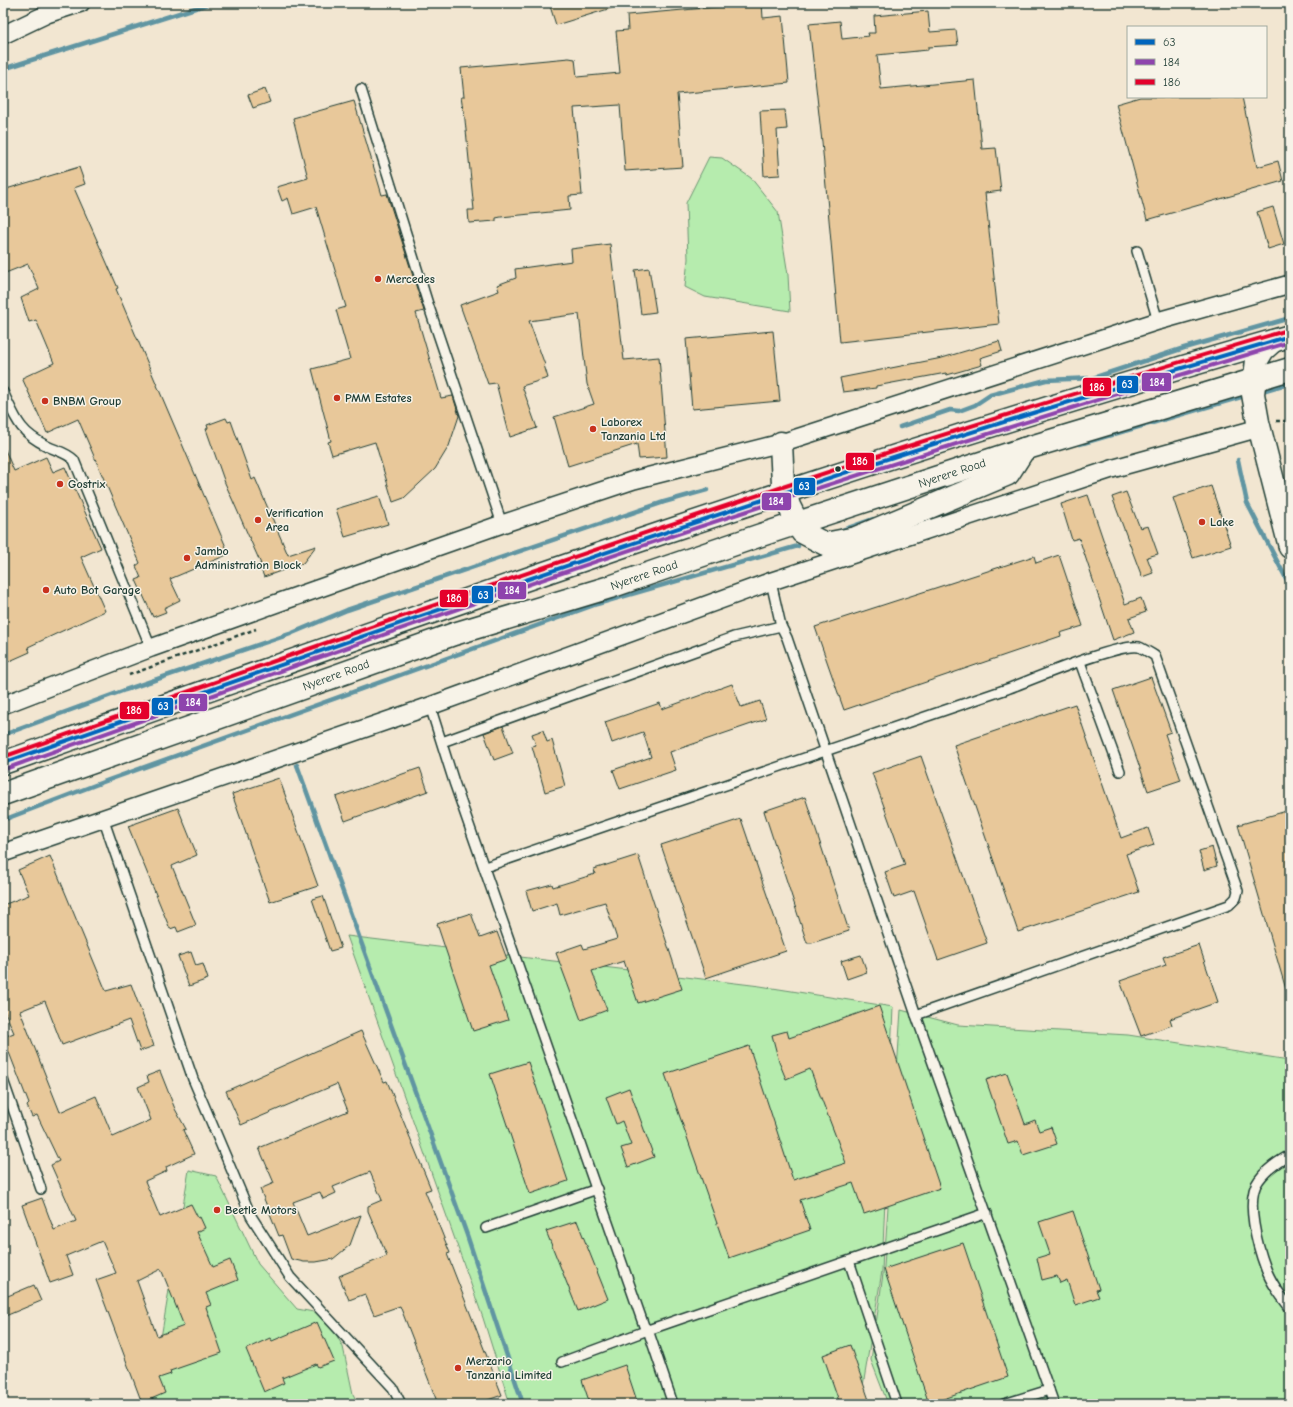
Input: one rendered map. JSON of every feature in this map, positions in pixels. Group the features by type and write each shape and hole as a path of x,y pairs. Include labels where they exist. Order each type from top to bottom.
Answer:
{"main road":[{"path":"1282,339 1263,350 1257,360 1253,380 1253,394 1259,428 1290,547"},
{"path":"3,763 396,624 786,492 1049,407 1282,339"},
{"name":"Nyerere Road","path":"3,794 410,649 610,587 797,523 1024,449 1290,369"},
{"path":"781,443 783,485 789,506 802,532 825,544 856,538 1008,474 1024,449"}],"street":[{"path":"3,35 46,14 81,3"},
{"path":"3,705 151,648 502,524 634,480 781,443 1158,321 1290,284"},
{"path":"3,853 430,706 771,582 1115,468 1259,428"}],"lane":[{"path":"361,89 425,296 502,524"},
{"path":"1137,251 1158,321"},
{"path":"3,392 21,428 33,439 62,451 74,460 151,648"},
{"path":"771,582 781,626 787,638 916,1015 1054,1404"},
{"path":"442,742 734,637 781,626"},
{"path":"485,866 1007,689 1080,662 1126,648 1139,647 1155,656 1238,891 1236,898 1229,905 916,1015"},
{"path":"1080,662 1120,771"},
{"path":"430,706 644,1326 648,1330 673,1404"},
{"path":"102,818 193,1078 251,1216 290,1277 392,1388 400,1404"},
{"path":"3,1080 41,1188"},
{"path":"1290,1155 1275,1165 1258,1180 1252,1210 1266,1270 1279,1295 1290,1308"},
{"path":"486,1228 597,1189"},
{"path":"562,1362 648,1330 849,1262 987,1213"},
{"path":"849,1262 897,1404"},
{"path":"1004,1404 1050,1390"}],"path":[{"path":"122,678 262,627"}],"green space":[{"path":"709,157 722,158 751,178 778,212 788,275 790,311 705,297 685,287 688,259 686,203"},
{"path":"347,936 760,986 893,1007 882,1271 860,1404 510,1404 483,1318"},
{"path":"901,1010 958,1025 1128,1035 1289,1060 1290,1404 888,1404 871,1360 884,1267"},
{"path":"189,1170 216,1176 258,1264 297,1309 325,1314 343,1347 353,1394 358,1404 150,1404"}],"building":[{"path":"549,3 618,3 618,6 556,25"},
{"path":"762,3 763,18 783,16 789,83 677,94 683,167 625,171 620,105 574,108 582,195 569,196 570,210 501,217 496,218 496,221 469,223 468,210 474,210 464,110 461,97 464,97 461,68 569,58 575,59 577,77 620,73 616,31 628,30 627,15"},
{"path":"928,11 930,32 956,30 958,45 928,47 928,50 877,55 881,89 975,80 982,149 996,148 1001,191 985,193 999,324 840,342 822,142 809,24 840,21 842,39 869,36 868,33 875,33 874,16"},
{"path":"265,89 270,102 253,108 248,95"},
{"path":"1137,98 1242,98 1257,167 1278,161 1283,181 1147,220 1116,104"},
{"name":"Mercedes","path":"354,101 382,195 387,194 424,311 416,313 441,398 453,396 459,416 449,446 435,469 404,498 393,502 375,442 332,455 328,442 331,441 312,369 350,359 336,310 346,307 316,207 293,214 288,198 282,201 277,187 308,178 293,118"},
{"path":"785,110 787,129 777,130 780,175 764,176 760,111"},
{"path":"79,167 85,184 74,188 118,288 116,289 229,554 170,579 180,600 164,608 166,612 153,617 136,580 141,578 136,566 140,563 78,419 47,433 22,378 54,363 36,320 29,322 21,298 39,289 28,264 3,274 3,190"},
{"path":"1273,207 1284,244 1268,249 1257,212"},
{"path":"610,244 624,360 659,357 667,457 639,459 637,444 568,466 554,417 594,404 587,384 579,314 529,321 545,365 548,378 522,386 537,428 510,437 496,383 488,384 460,305 499,291 497,285 516,278 515,269 572,261 571,249"},
{"path":"649,268 656,312 641,314 635,270"},
{"path":"773,331 780,401 692,409 686,339"},
{"path":"999,341 1002,351 980,358 982,365 947,375 946,373 876,386 876,388 843,392 840,378 942,358"},
{"path":"226,418 228,422 231,421 252,480 255,478 288,555 316,546 303,563 264,577 259,564 261,564 225,483 206,429 208,428 207,425"},
{"path":"3,445 14,471 46,457 53,472 65,467 101,548 81,557 105,611 28,647 30,652 3,664"},
{"name":"Lake","path":"1211,486 1231,546 1193,558 1173,498"},
{"path":"1126,492 1140,528 1148,526 1158,554 1147,557 1153,573 1142,577 1112,497"},
{"path":"1088,495 1125,604 1141,598 1146,612 1129,618 1134,632 1113,640 1079,538 1072,540 1061,504"},
{"path":"379,496 388,524 345,537 336,509"},
{"path":"1059,555 1083,626 1060,633 1061,636 844,710 815,627 1034,556 1036,563"},
{"path":"1151,677 1171,732 1165,734 1181,780 1148,791 1113,690"},
{"path":"732,684 741,707 760,701 766,719 670,752 676,770 620,789 613,770 651,757 643,732 612,743 605,722 660,703 662,709"},
{"path":"1075,704 1121,838 1148,828 1154,845 1126,854 1139,892 1018,932 954,745"},
{"path":"503,726 513,753 494,760 484,733"},
{"path":"543,730 547,742 552,740 565,786 545,792 532,746 536,745 532,734"},
{"path":"921,756 987,943 938,960 914,891 894,898 885,872 905,865 872,773"},
{"path":"420,768 428,791 345,821 336,797"},
{"path":"279,778 318,886 270,902 232,794"},
{"path":"805,797 849,931 812,943 807,943 764,811"},
{"path":"178,808 197,855 172,866 196,925 178,932 176,927 170,929 128,826"},
{"path":"1290,810 1290,992 1287,993 1238,825"},
{"path":"741,819 786,951 706,978 661,845"},
{"path":"1212,847 1217,866 1204,870 1199,851"},
{"path":"638,855 682,989 638,1003 624,961 592,971 607,1010 581,1020 556,953 582,944 584,949 617,939 605,902 560,915 557,903 532,911 526,891 552,884 553,887 595,874 594,869"},
{"path":"50,856 106,991 131,984 154,1046 140,1051 129,1020 62,1045 45,1001 20,1011 60,1112 96,1096 113,1137 151,1120 138,1087 149,1082 147,1076 160,1071 175,1109 186,1129 183,1130 194,1154 166,1167 167,1171 145,1181 160,1217 191,1204 198,1218 200,1217 205,1228 197,1232 213,1267 230,1260 238,1280 206,1293 211,1305 206,1307 222,1353 170,1371 171,1374 159,1378 165,1393 142,1403 96,1280 116,1273 102,1241 66,1256 73,1275 50,1283 22,1205 42,1198 54,1230 76,1221 51,1165 59,1161 37,1115 32,1117 27,1106 29,1104 3,1037 14,1033 3,1007 3,905 29,895 18,870","holes":["161,1269 184,1326 157,1336 137,1281"]},
{"path":"323,896 341,948 330,951 312,899"},
{"path":"471,913 480,938 497,932 507,959 489,965 508,1020 473,1031 437,924"},
{"path":"1199,945 1218,1002 1170,1019 1172,1025 1141,1036 1120,981 1166,965 1163,957"},
{"path":"191,952 196,966 203,964 208,979 189,986 178,956"},
{"path":"861,955 867,972 847,979 841,961"},
{"path":"879,1006 940,1188 864,1214 853,1183 800,1200 810,1230 729,1258 665,1074 749,1046 793,1180 846,1163 810,1069 786,1079 779,1062 772,1035 787,1031 789,1038"},
{"path":"361,1031 384,1082 387,1081 431,1189 425,1191 450,1253 447,1254 502,1395 485,1401 486,1404 438,1404 400,1306 374,1315 365,1294 349,1300 339,1276 387,1256 368,1211 368,1206 382,1200 370,1172 333,1187 336,1193 323,1199 320,1192 293,1202 307,1236 361,1215 350,1245 333,1259 316,1262 304,1262 291,1259 282,1235 279,1236 260,1189 274,1183 259,1148 348,1111 337,1084 241,1125 226,1091"},
{"path":"528,1062 568,1181 530,1194 490,1074"},
{"path":"1007,1073 1025,1124 1035,1120 1039,1131 1051,1127 1057,1144 1023,1155 1018,1141 1008,1144 986,1080"},
{"path":"629,1088 654,1157 628,1167 621,1148 631,1145 622,1121 616,1124 606,1097"},
{"path":"1073,1211 1099,1289 1096,1290 1099,1297 1075,1305 1067,1280 1060,1283 1057,1276 1042,1280 1037,1258 1050,1254 1039,1222"},
{"path":"577,1221 608,1299 578,1311 546,1231"},
{"path":"963,1243 1008,1377 929,1404 884,1269"},
{"path":"34,1285 41,1301 3,1317 3,1298"},
{"path":"317,1322 334,1361 318,1367 316,1364 282,1378 284,1383 264,1392 246,1349 270,1338 272,1341"},
{"path":"850,1345 869,1400 858,1404 840,1404 823,1355"},
{"path":"625,1365 638,1404 590,1404 582,1380"}],"waterway":[{"path":"3,69 211,3"},
{"path":"900,427 950,410 959,411 975,405 990,395 1046,380 1093,378 1184,348 1290,318"},
{"path":"1259,392 1290,383"},
{"path":"1080,444 1248,395"},
{"path":"1238,460 1247,503 1290,586"},
{"path":"3,735 125,690 290,634 347,610 664,502 707,490"},
{"path":"842,530 873,519"},
{"path":"3,820 103,782 597,604 798,546"},
{"path":"297,765 467,1235 523,1404"}],"transit line":[{"name":"186","path":"3,757 401,617 701,514 983,422 1288,330"},
{"name":"63","path":"3,763 402,623 702,520 984,428 1290,336"},
{"name":"184","path":"5,769 406,627 708,524 989,434 1290,342"}],"place":[{"name":"Mercedes","path":"378,279"},
{"name":"PMM Estates","path":"337,398"},
{"name":"BNBM Group","path":"45,401"},
{"name":"Laborex Tanzania Ltd","path":"593,429"},
{"name":"Gostrix","path":"60,484"},
{"name":"Verification Area","path":"258,520"},
{"name":"Lake","path":"1202,522"},
{"name":"Jambo Administration Block","path":"187,558"},
{"name":"Auto Bot Garage","path":"46,590"},
{"name":"Beetle Motors","path":"217,1210"},
{"name":"Merzario Tanzania Limited","path":"458,1368"}]}
